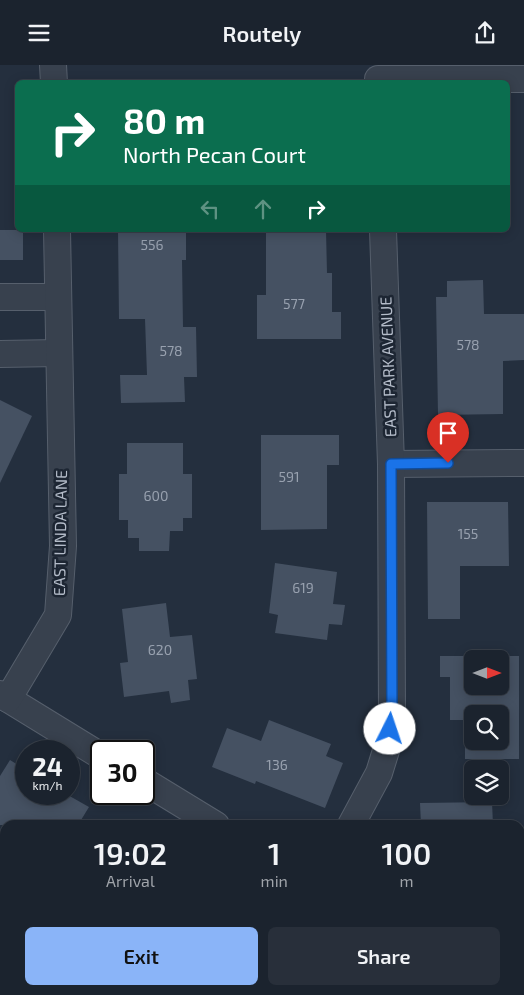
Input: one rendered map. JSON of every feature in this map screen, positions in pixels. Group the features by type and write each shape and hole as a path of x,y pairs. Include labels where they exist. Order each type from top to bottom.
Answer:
{"street":[{"path":"53,65 54,80"},
{"path":"377,76 524,79"},
{"name":"EAST LINDA LANE","path":"4,697 58,615 63,546 56,232"},
{"name":"EAST PARK AVENUE","path":"355,820 380,773 388,744 392,714 391,464 383,232"},
{"path":"0,297 58,297"},
{"path":"0,354 59,353"},
{"path":"391,464 524,463"},
{"path":"4,697 90,749"},
{"path":"155,788 208,820"}],"building":[{"path":"0,230 23,232 23,260 0,260"},
{"path":"118,232 186,232 186,260 182,260 183,327 196,327 197,377 184,377 185,402 121,403 120,375 147,375 145,319 119,319"},
{"path":"266,232 326,232 327,273 332,273 332,312 341,312 341,339 257,339 257,295 266,295"},
{"path":"483,280 484,314 524,314 524,360 503,361 503,414 438,415 436,297 447,297 447,281"},
{"path":"0,400 32,416 0,483"},
{"path":"261,435 339,435 339,465 327,465 327,529 261,530"},
{"path":"127,443 183,443 183,474 192,474 192,518 183,518 183,531 170,531 169,551 139,551 139,538 128,538 128,520 119,520 119,474 127,474"},
{"path":"427,502 508,502 509,566 460,566 460,619 428,619"},
{"path":"275,563 337,572 333,604 345,605 342,625 329,624 327,640 275,633 278,615 269,613"},
{"path":"166,603 170,637 192,635 197,679 188,680 190,700 171,703 169,691 124,697 120,663 128,662 122,609"},
{"path":"440,656 464,656 464,695 509,695 509,656 519,656 519,759 465,759 465,750 509,750 509,705 464,705 464,720 450,720 450,677 440,677"},
{"path":"269,720 331,744 326,756 343,763 325,808 256,781 255,784 212,767 227,728 261,741"},
{"path":"10,760 15,763 15,805 80,805 80,802 89,807 81,820 0,820 0,776"},
{"path":"464,802 464,805 492,805 493,820 421,820 420,803"}],"route":[{"path":"390,729 392,714 391,464 448,463"}]}
